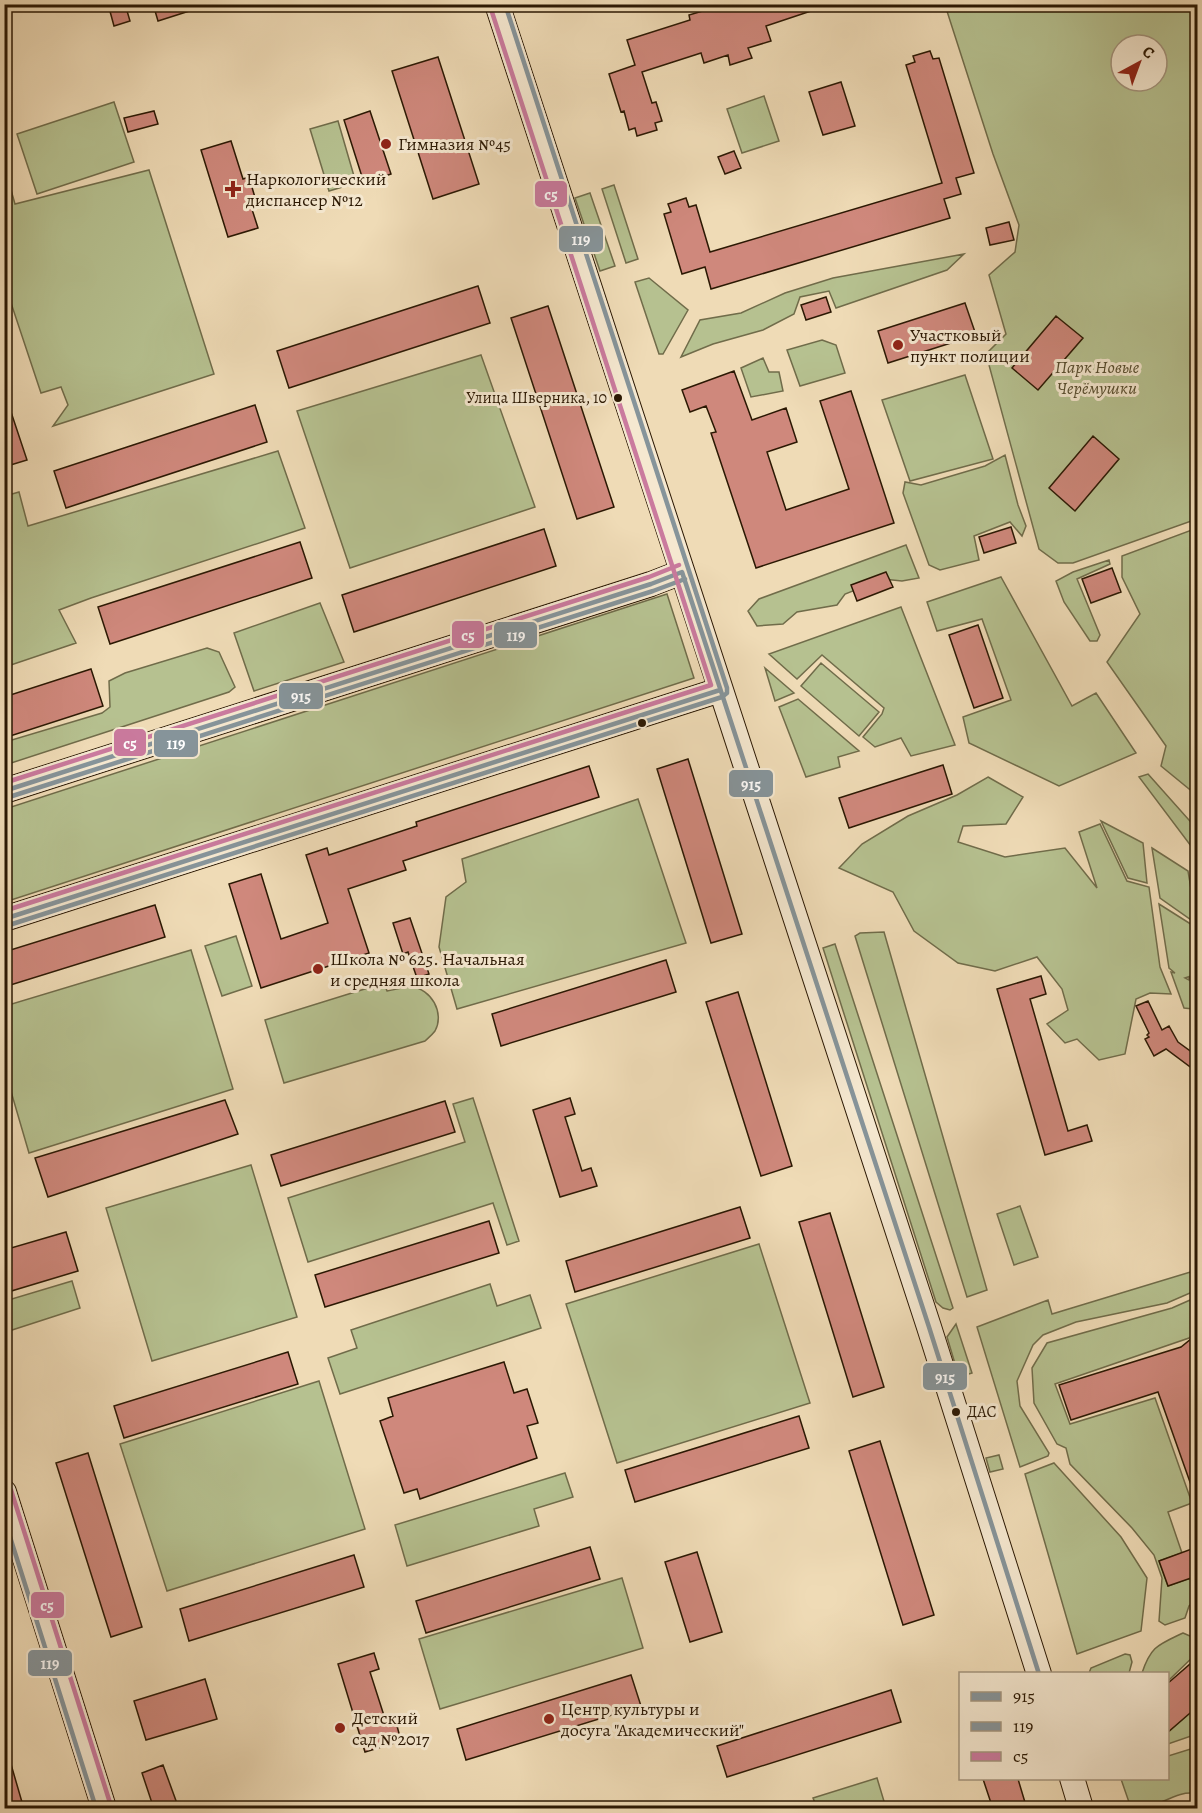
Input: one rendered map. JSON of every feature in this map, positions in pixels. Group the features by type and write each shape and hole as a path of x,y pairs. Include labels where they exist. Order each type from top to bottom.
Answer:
{"street":[{"path":"497,4 929,1327 1038,1672"},
{"path":"4,791 640,588 682,572"},
{"path":"4,919 720,690"},
{"path":"4,1492 104,1809"},
{"path":"1072,1780 1081,1809"}],"green space":[{"name":"Парк Новые Черёмушки","path":"945,5 1197,5 1197,519 1073,563 1058,563 1039,549 986,354 1006,334 989,275 1015,252 1019,225 993,154"},
{"path":"764,96 779,141 742,153 727,109"},
{"path":"114,102 134,162 37,194 17,134"},
{"path":"338,121 356,183 329,191 310,129"},
{"path":"5,169 15,204 149,170 214,374 53,426 68,405 61,387 41,393 5,285"},
{"path":"614,185 638,259 626,263 602,189"},
{"path":"590,193 615,266 600,271 575,198"},
{"path":"964,254 947,270 836,308 829,291 800,297 794,314 763,330 713,344 681,357 700,320 741,313 785,293 833,278"},
{"path":"649,278 688,310 663,354 659,354 635,282"},
{"path":"822,340 836,345 845,373 800,386 787,350"},
{"path":"481,355 535,507 350,568 297,411"},
{"path":"763,358 769,372 779,372 783,391 751,397 741,368"},
{"path":"965,375 993,459 910,481 882,400"},
{"path":"278,451 305,528 59,610 76,643 5,667 5,496 19,492 28,526"},
{"path":"1005,455 1026,526 1022,536 1010,522 974,536 979,560 940,570 929,565 903,493 905,482 921,485 985,466"},
{"path":"1197,528 1198,789 1194,793 1161,766 1166,746 1107,662 1140,614 1122,577 1122,556"},
{"path":"906,545 919,578 902,581 883,579 845,594 837,605 797,612 783,624 757,626 748,611 759,599"},
{"path":"1109,560 1110,564 1077,579 1100,635 1097,641 1090,641 1064,602 1056,581 1073,572"},
{"path":"1001,577 1072,706 1096,693 1136,753 1059,786 969,743 963,717 1011,700 982,619 937,631 927,602"},
{"path":"667,594 694,678 5,902 5,809"},
{"path":"320,603 344,662 254,691 234,633"},
{"path":"901,607 955,745 911,756 901,738 875,747 863,737 882,714 884,708 822,655 797,679 769,654"},
{"path":"207,648 219,652 235,687 229,692 5,765 5,742 102,713 110,707 109,681 125,673"},
{"path":"821,663 879,712 859,736 801,686"},
{"path":"765,668 794,693 775,701"},
{"path":"798,699 859,751 838,757 840,767 806,777 779,707"},
{"path":"1148,774 1197,829 1197,854 1139,777"},
{"path":"988,777 1023,797 1006,824 963,826 958,842 1005,857 1065,848 1097,888 1079,832 1100,824 1127,881 1149,887 1160,967 1171,994 1150,993 1136,999 1125,1054 1099,1060 1077,1039 1065,1043 1047,1024 1068,1010 1062,989 1037,957 995,971 958,963 914,931 893,892 839,868 862,844 908,816 957,795"},
{"path":"638,799 686,943 457,1009 439,947 446,897 466,882 462,859"},
{"path":"1101,821 1143,843 1147,883 1128,878"},
{"path":"1152,848 1188,871 1197,924 1160,898"},
{"path":"1159,904 1197,928 1197,974 1185,978 1189,980 1197,975 1197,998 1193,1009 1184,1008 1171,972 1175,973 1169,968"},
{"path":"884,932 987,1290 967,1297 855,936 860,933"},
{"path":"236,936 252,986 222,996 205,946"},
{"path":"835,944 953,1308 950,1310 936,1302 823,948"},
{"path":"191,950 233,1089 29,1153 5,1071 5,1006"},
{"path":"384,983 387,991 411,987 425,992 437,1009 438,1024 435,1031 425,1041 284,1083 265,1020"},
{"path":"473,1098 519,1241 507,1245 493,1203 308,1262 288,1198 465,1142 453,1104"},
{"path":"251,1165 297,1317 152,1361 106,1208"},
{"path":"1020,1206 1038,1257 1014,1265 997,1214"},
{"path":"759,1244 810,1403 617,1463 566,1304"},
{"path":"1197,1270 1197,1290 1167,1303 1076,1322 1043,1335 1033,1345 1017,1381 1020,1406 1049,1453 1048,1456 1020,1467 977,1327 1048,1300 1052,1314"},
{"path":"72,1281 80,1308 9,1331 5,1317 5,1301"},
{"path":"490,1284 497,1306 530,1295 541,1328 340,1394 328,1358 357,1348 351,1330"},
{"path":"1197,1297 1197,1331 1189,1338 1055,1384 1070,1424 1155,1398 1192,1503 1168,1512 1182,1553 1159,1561 1168,1586 1190,1578 1197,1599 1189,1606 1185,1618 1165,1625 1159,1621 1162,1578 1154,1555 1132,1528 1070,1464 1066,1448 1057,1444 1034,1403 1032,1368 1047,1343 1172,1308"},
{"path":"956,1324 972,1373 959,1377 947,1337"},
{"path":"319,1381 365,1529 167,1591 120,1444"},
{"path":"999,1455 1003,1469 990,1472 986,1458"},
{"path":"1054,1463 1121,1537 1147,1578 1141,1631 1077,1654 1025,1474"},
{"path":"565,1473 573,1497 534,1509 539,1526 407,1566 395,1525"},
{"path":"622,1578 643,1648 440,1709 419,1639"},
{"path":"1183,1633 1197,1639 1197,1653 1169,1680 1169,1672 1142,1672 1152,1652"},
{"path":"1125,1654 1130,1655 1132,1662 1129,1672 1089,1672 1091,1668"},
{"path":"1197,1707 1197,1734 1169,1744 1169,1730"},
{"path":"1197,1747 1197,1794 1178,1795 1146,1808 1131,1808 1121,1780 1169,1780 1169,1756"},
{"path":"877,1778 886,1808 817,1808 813,1798"}],"building":[{"path":"108,4 125,4 130,21 114,26"},
{"path":"153,4 201,4 202,7 158,21"},
{"path":"712,4 822,4 823,7 766,26 771,41 748,48 752,58 730,65 728,55 704,63 701,53 642,72 652,103 656,102 662,121 655,123 657,130 637,136 635,128 629,130 609,74 635,65 627,40 690,20 689,15 713,8"},
{"path":"930,51 933,59 939,58 974,173 956,178 961,194 944,199 950,218 711,289 705,267 682,274 664,214 671,212 668,204 686,198 689,207 696,205 710,252 942,183 906,65 915,62 913,56"},
{"path":"438,57 479,184 433,199 392,71"},
{"path":"841,82 855,126 823,135 809,92"},
{"path":"154,111 158,124 128,132 124,118"},
{"path":"370,111 391,174 364,183 344,120"},
{"name":"Наркологический диспансер №12","path":"231,141 243,179 249,177 256,201 250,203 258,228 228,237 201,150"},
{"path":"734,151 741,168 725,174 718,157"},
{"path":"1009,222 1014,240 990,245 986,228"},
{"path":"478,286 490,323 289,388 277,351"},
{"path":"826,297 831,312 806,320 801,305"},
{"path":"965,303 976,335 888,363 878,331"},
{"path":"548,306 614,507 577,519 511,318"},
{"path":"1056,316 1083,338 1038,390 1012,368"},
{"path":"734,371 752,420 786,408 797,442 767,452 786,510 849,489 820,401 851,391 894,523 756,568 711,433 716,432 706,406 690,412 682,390"},
{"path":"7,400 27,460 4,467 4,401"},
{"path":"255,405 267,442 66,508 54,471"},
{"path":"1093,436 1119,459 1075,511 1049,488"},
{"path":"1011,527 1016,543 984,553 979,537"},
{"path":"544,529 556,566 354,632 342,595"},
{"path":"300,542 312,578 110,644 98,607"},
{"path":"1112,568 1121,592 1091,603 1082,579"},
{"path":"886,572 893,587 857,601 851,585"},
{"path":"978,625 1003,698 974,708 949,635"},
{"path":"91,669 103,706 4,738 4,697"},
{"path":"688,759 742,934 711,943 657,769"},
{"path":"943,765 952,794 849,828 839,798"},
{"path":"589,766 599,797 403,861 406,870 348,889 369,953 261,988 229,884 261,874 281,939 328,923 306,855 327,848 329,855 417,826 416,822"},
{"path":"155,905 165,937 4,987 4,952"},
{"path":"410,918 429,974 417,978 408,952 403,954 393,923"},
{"path":"666,960 676,992 501,1046 492,1014"},
{"path":"1041,976 1046,994 1030,999 1068,1131 1087,1125 1092,1141 1045,1155 997,989"},
{"path":"738,992 792,1166 761,1176 706,1002"},
{"path":"1148,1001 1162,1030 1169,1026 1178,1042 1197,1056 1197,1072 1166,1049 1154,1056 1145,1039 1149,1037 1147,1035 1149,1033 1136,1006"},
{"path":"570,1098 575,1114 565,1117 582,1171 591,1168 597,1186 560,1197 533,1110"},
{"path":"225,1100 238,1134 48,1197 35,1158"},
{"path":"445,1101 455,1132 281,1186 271,1155"},
{"path":"740,1207 750,1238 575,1292 566,1261"},
{"path":"830,1213 884,1387 853,1397 799,1222"},
{"path":"489,1221 499,1253 325,1307 315,1275"},
{"path":"66,1232 78,1271 8,1292 4,1282 4,1250"},
{"path":"1197,1334 1196,1499 1158,1392 1071,1420 1059,1385 1181,1347"},
{"path":"288,1352 298,1384 124,1438 114,1406"},
{"path":"504,1362 514,1393 527,1389 538,1423 527,1426 537,1458 420,1499 417,1489 404,1493 380,1421 393,1416 388,1398"},
{"path":"799,1416 809,1448 635,1502 625,1470"},
{"path":"880,1441 934,1615 903,1625 849,1451"},
{"path":"88,1453 142,1627 111,1637 56,1463"},
{"path":"590,1547 600,1579 426,1633 416,1601"},
{"path":"1197,1547 1197,1576 1168,1586 1159,1561"},
{"path":"697,1552 722,1632 690,1642 665,1562"},
{"path":"354,1555 364,1587 189,1641 180,1609"},
{"path":"374,1653 379,1669 370,1672 387,1725 396,1722 401,1741 365,1752 338,1664"},
{"path":"1197,1658 1197,1707 1169,1731 1169,1682"},
{"path":"631,1675 641,1706 466,1760 457,1729"},
{"path":"205,1679 217,1719 146,1740 134,1701"},
{"path":"891,1690 901,1722 727,1777 717,1746"},
{"path":"8,1754 24,1809 4,1809 4,1755"},
{"path":"163,1765 179,1809 154,1809 142,1773"},
{"path":"983,1780 1018,1780 1027,1809 993,1809"}],"transit line":[{"name":"119","path":"6,926 722,697 727,693 505,4"},
{"name":"с5","path":"4,911 711,685 490,6"},
{"name":"с5","path":"4,783 649,577 679,565"},
{"name":"915","path":"4,791 651,584 682,572 929,1327 1038,1672"},
{"name":"119","path":"6,798 685,579"},
{"name":"915","path":"4,919 720,690"},
{"name":"с5","path":"11,1490 111,1806"},
{"name":"119","path":"4,1518 96,1808"}],"place":[{"name":"Гимназия №45","path":"386,144"},
{"name":"Наркологический диспансер №12","path":"233,189"},
{"name":"Участковый пункт полиции","path":"898,345"},
{"name":"Улица Шверника, 10","path":"618,398"},
{"name":"Школа № 625. Начальная и средняя школа","path":"318,969"},
{"name":"ДАС","path":"956,1412"},
{"name":"Центр культуры и досуга \"Академический\"","path":"549,1719"},
{"name":"Детский сад №2017","path":"340,1728"}]}
